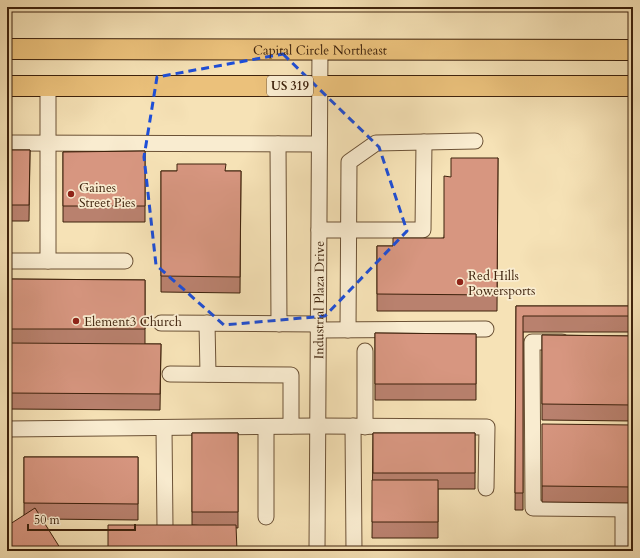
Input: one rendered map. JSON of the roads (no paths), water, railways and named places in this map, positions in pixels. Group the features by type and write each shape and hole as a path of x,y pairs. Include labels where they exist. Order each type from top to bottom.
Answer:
{"main road":[{"name":"Capital Circle Northeast","path":"7,49 320,48 633,50"},
{"name":"US 319","path":"7,86 633,86"}],"street":[{"name":"Industrial Plaza Drive","path":"317,551 320,48"},
{"path":"48,86 48,261"},
{"path":"319,230 423,230 424,142"},
{"path":"348,330 349,162 376,143 475,142"},
{"path":"7,144 319,144"},
{"path":"278,144 279,324"},
{"path":"7,261 126,260"},
{"path":"161,323 279,324 348,330 486,329"},
{"path":"207,323 208,374"},
{"path":"579,342 532,342 533,508 628,508 623,551"},
{"path":"354,551 359,426 365,351"},
{"path":"170,374 291,375 291,426"},
{"path":"7,429 291,426 487,427 486,488"},
{"path":"266,427 266,517"},
{"path":"164,428 165,527"},
{"path":"533,429 548,429"}],"place":[{"name":"Gaines Street Pies","path":"71,194"},
{"name":"Red Hills Powersports","path":"460,282"},
{"name":"Element3 Church","path":"76,321"}]}
